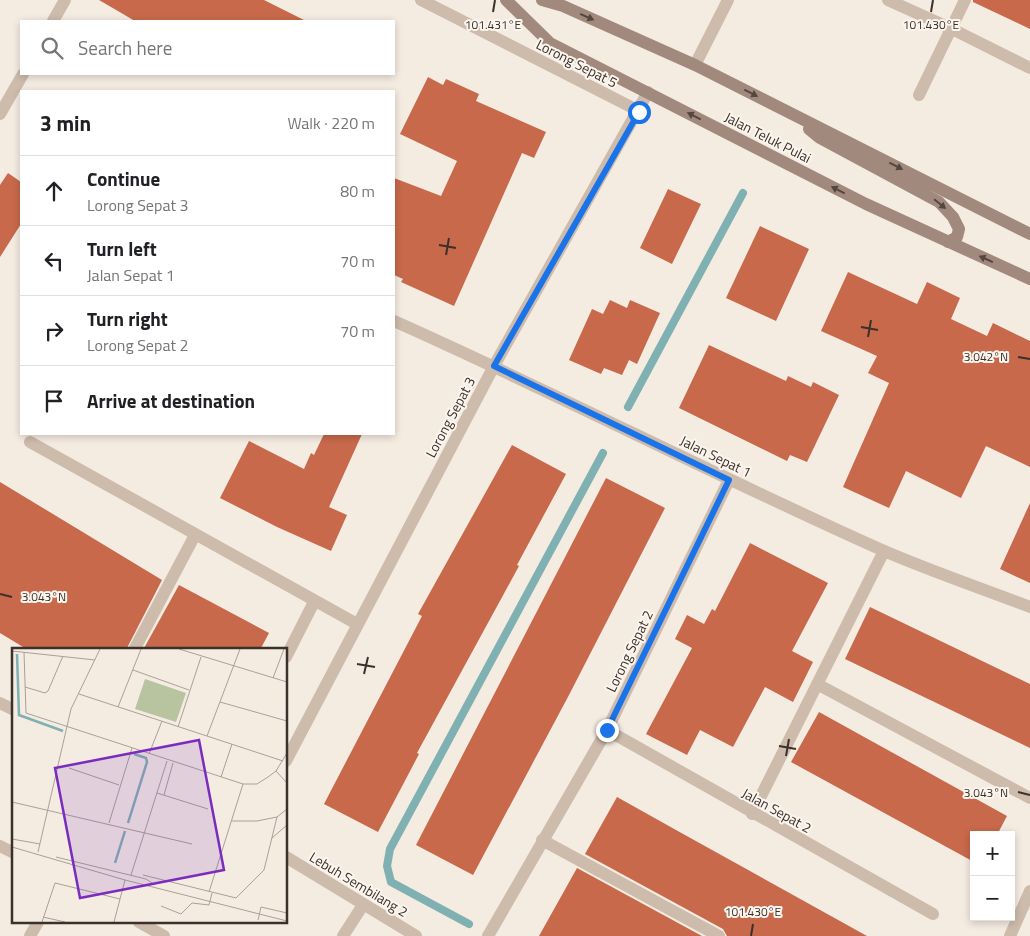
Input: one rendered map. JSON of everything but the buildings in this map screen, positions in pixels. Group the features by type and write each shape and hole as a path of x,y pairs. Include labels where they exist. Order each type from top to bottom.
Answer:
{"main road":[{"name":"Jalan Teluk Pulai","path":"506,0 550,43 866,204 1030,279"},
{"path":"542,0 563,6 695,65 1030,234"},
{"path":"779,107 820,138 939,202 953,216 959,229 957,237 948,242"}],"street":[{"path":"54,20 65,0"},
{"name":"Lorong Sepat 5","path":"422,0 639,112"},
{"path":"695,65 728,0"},
{"path":"888,0 1030,68"},
{"path":"919,95 965,0"},
{"path":"0,114 22,75"},
{"name":"Lorong Sepat 3","path":"288,757 494,366 639,112 648,92"},
{"name":"Jalan Sepat 1","path":"395,321 494,366 729,480 884,551 1030,606"},
{"path":"30,442 314,602 357,624"},
{"name":"Lorong Sepat 2","path":"488,936 607,730 729,480"},
{"path":"135,648 195,535"},
{"path":"752,814 884,551"},
{"path":"288,653 314,602"},
{"path":"818,684 1030,798"},
{"path":"0,703 12,709"},
{"name":"Jalan Sepat 2","path":"607,730 752,814 933,914"},
{"path":"542,840 719,936"},
{"path":"0,846 12,852"},
{"name":"Lebuh Sembilang 2","path":"288,858 416,936"},
{"path":"1010,936 1030,891"},
{"path":"343,936 363,904"},
{"path":"30,936 37,924"},
{"path":"143,924 164,936"}],"waterway":[{"path":"628,407 743,193"},
{"path":"469,924 391,882 387,866 390,849 603,453"}],"route":[{"path":"607,730 729,480 494,366 639,112"}]}
